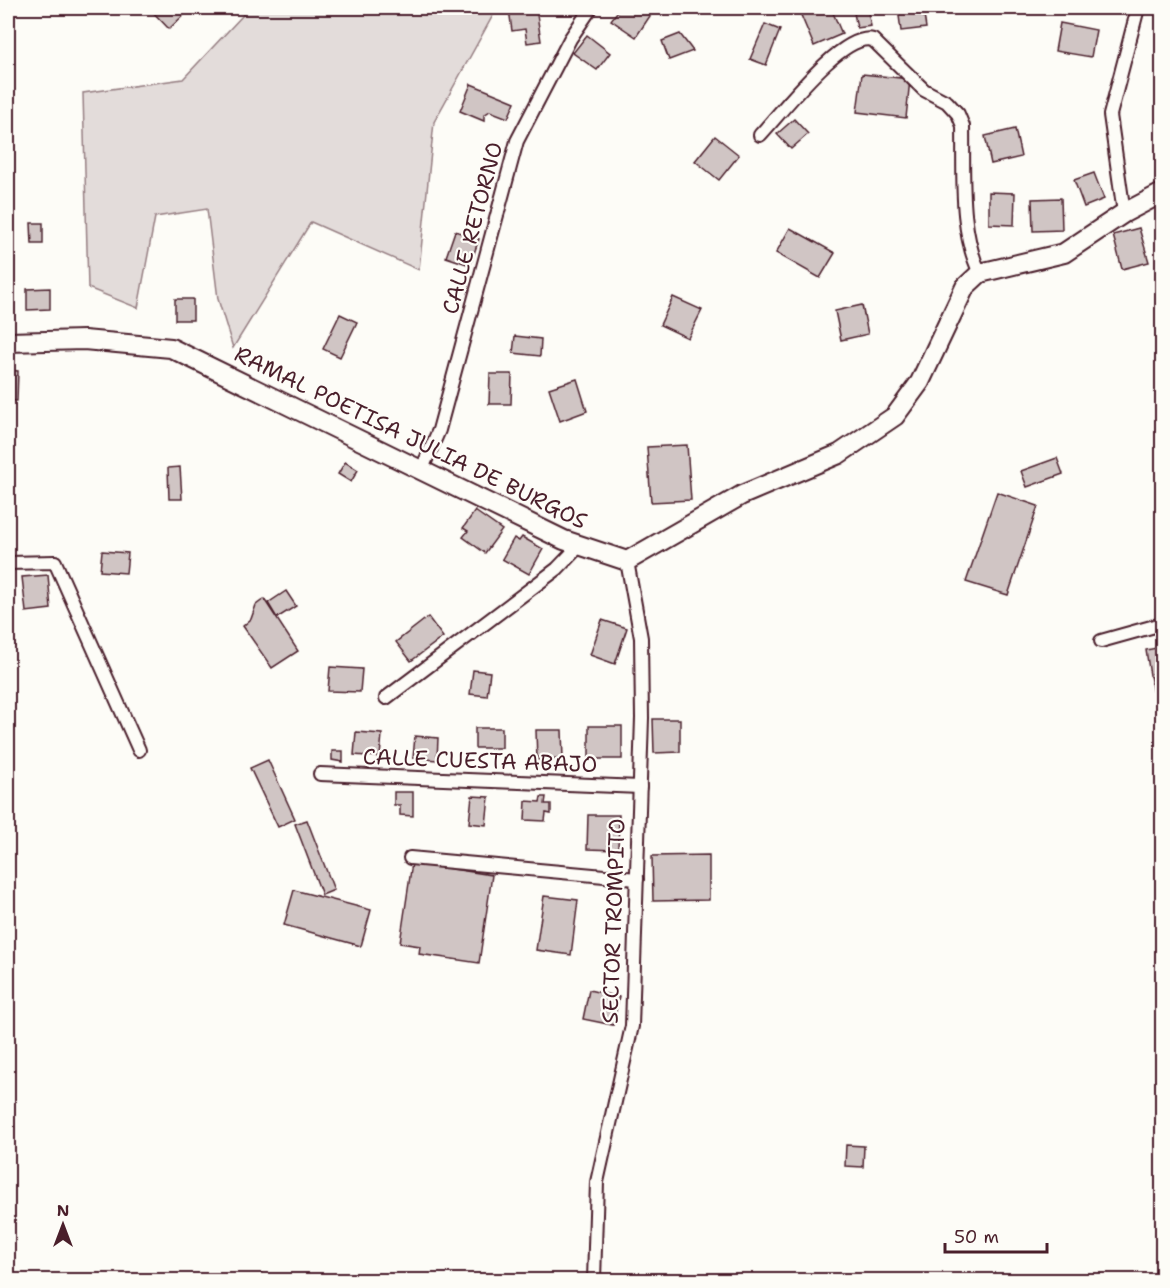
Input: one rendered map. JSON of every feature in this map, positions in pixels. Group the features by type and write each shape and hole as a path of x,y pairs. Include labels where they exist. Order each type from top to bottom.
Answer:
{"street":[{"name":"CALLE RETORNO","path":"421,471 439,430 517,141 570,39 591,8"},
{"path":"1124,213 1110,115 1138,8"},
{"path":"760,135 798,95 817,69 853,42 867,38 879,44 915,83 947,102 958,114 963,126 967,225 973,259 980,273"},
{"path":"627,561 742,495 839,454 895,416 920,382 965,287 980,273 1064,253 1124,213 1162,193"},
{"name":"RAMAL POETISA JULIA DE BURGOS","path":"8,342 84,340 171,348 564,540 627,561"},
{"path":"386,698 557,569 580,545"},
{"name":"SECTOR TROMPITO","path":"594,1281 597,1182 632,1026 640,787 641,638 627,561"},
{"path":"8,563 55,562 139,750"},
{"path":"1101,641 1162,624"},
{"name":"CALLE CUESTA ABAJO","path":"320,774 640,787"},
{"path":"410,858 637,879"}],"shaded area":[{"path":"242,8 497,8 434,122 419,270 311,222 233,348 218,299 207,209 155,217 138,308 88,288 83,93 183,79 243,15"}],"building":[{"path":"156,8 191,8 169,29 152,11"},
{"path":"536,8 541,41 527,43 525,29 512,31 509,9"},
{"path":"620,8 651,8 654,10 636,37 611,20"},
{"path":"798,8 831,8 842,34 814,46"},
{"path":"853,8 867,8 871,26 857,28"},
{"path":"898,8 923,8 926,28 901,31"},
{"path":"1060,23 1096,30 1091,57 1055,51"},
{"path":"765,24 780,30 766,65 750,59"},
{"path":"680,34 693,51 669,60 662,41"},
{"path":"587,35 610,53 597,70 573,53"},
{"path":"862,74 910,79 906,118 857,112"},
{"path":"471,84 515,102 508,118 490,111 484,115 484,121 460,111"},
{"path":"794,119 808,134 791,149 777,134"},
{"path":"1015,129 1021,157 991,164 985,136"},
{"path":"715,136 739,155 719,180 695,161"},
{"path":"1094,173 1104,199 1084,207 1074,180"},
{"path":"989,192 1015,193 1014,225 989,224"},
{"path":"1061,198 1062,230 1033,231 1032,199"},
{"path":"31,223 43,223 43,244 32,244"},
{"path":"790,228 835,253 820,278 776,253"},
{"path":"1139,228 1149,262 1122,269 1113,235"},
{"path":"455,231 479,239 470,265 446,257"},
{"path":"50,288 50,309 27,310 27,289"},
{"path":"673,297 702,310 688,338 660,325"},
{"path":"175,299 193,299 193,320 175,320"},
{"path":"862,305 868,334 841,340 835,311"},
{"path":"340,314 357,322 340,357 323,349"},
{"path":"515,336 541,339 540,356 513,353"},
{"path":"8,370 18,371 17,401 8,400"},
{"path":"490,374 512,374 511,404 489,404"},
{"path":"577,379 587,411 560,421 549,388"},
{"path":"687,445 691,500 651,502 647,447"},
{"path":"1057,458 1063,474 1027,487 1021,471"},
{"path":"345,462 358,470 351,482 338,474"},
{"path":"180,467 182,499 169,499 168,468"},
{"path":"997,492 1038,506 1008,595 966,582"},
{"path":"475,511 502,530 485,553 463,537 468,531 463,528"},
{"path":"522,537 543,549 529,574 502,559 514,538 519,541"},
{"path":"102,551 128,553 126,573 100,571"},
{"path":"48,575 51,609 26,612 22,577"},
{"path":"286,591 296,606 277,618 268,603"},
{"path":"264,599 298,651 272,668 243,626 251,619 256,605"},
{"path":"428,617 443,637 411,661 396,642"},
{"path":"602,620 627,628 615,664 590,655"},
{"path":"1162,647 1162,693 1153,694 1146,650"},
{"path":"330,667 362,669 360,692 328,691"},
{"path":"473,670 490,672 487,696 470,694"},
{"path":"653,719 680,719 680,752 654,753"},
{"path":"589,726 622,726 622,759 589,759"},
{"path":"475,728 502,728 502,748 475,748"},
{"path":"536,730 562,730 563,759 537,760"},
{"path":"356,732 382,734 380,757 354,755"},
{"path":"415,736 438,738 437,760 413,758"},
{"path":"332,751 343,751 343,762 332,760"},
{"path":"268,760 295,819 278,827 250,768"},
{"path":"394,792 413,792 413,816 400,815 400,805 394,805"},
{"path":"472,796 489,797 486,825 469,823"},
{"path":"541,797 546,797 545,804 551,804 551,814 546,813 545,821 525,820 526,801 540,802"},
{"path":"588,815 619,815 618,850 587,849"},
{"path":"307,820 334,890 322,895 295,824"},
{"path":"709,855 709,900 653,901 652,856"},
{"path":"412,863 492,875 479,963 419,954 420,946 400,943"},
{"path":"294,890 371,910 361,946 284,925"},
{"path":"544,896 578,900 571,955 536,950"},
{"path":"589,990 619,997 613,1025 583,1019"},
{"path":"846,1145 864,1146 863,1167 845,1166"}]}
